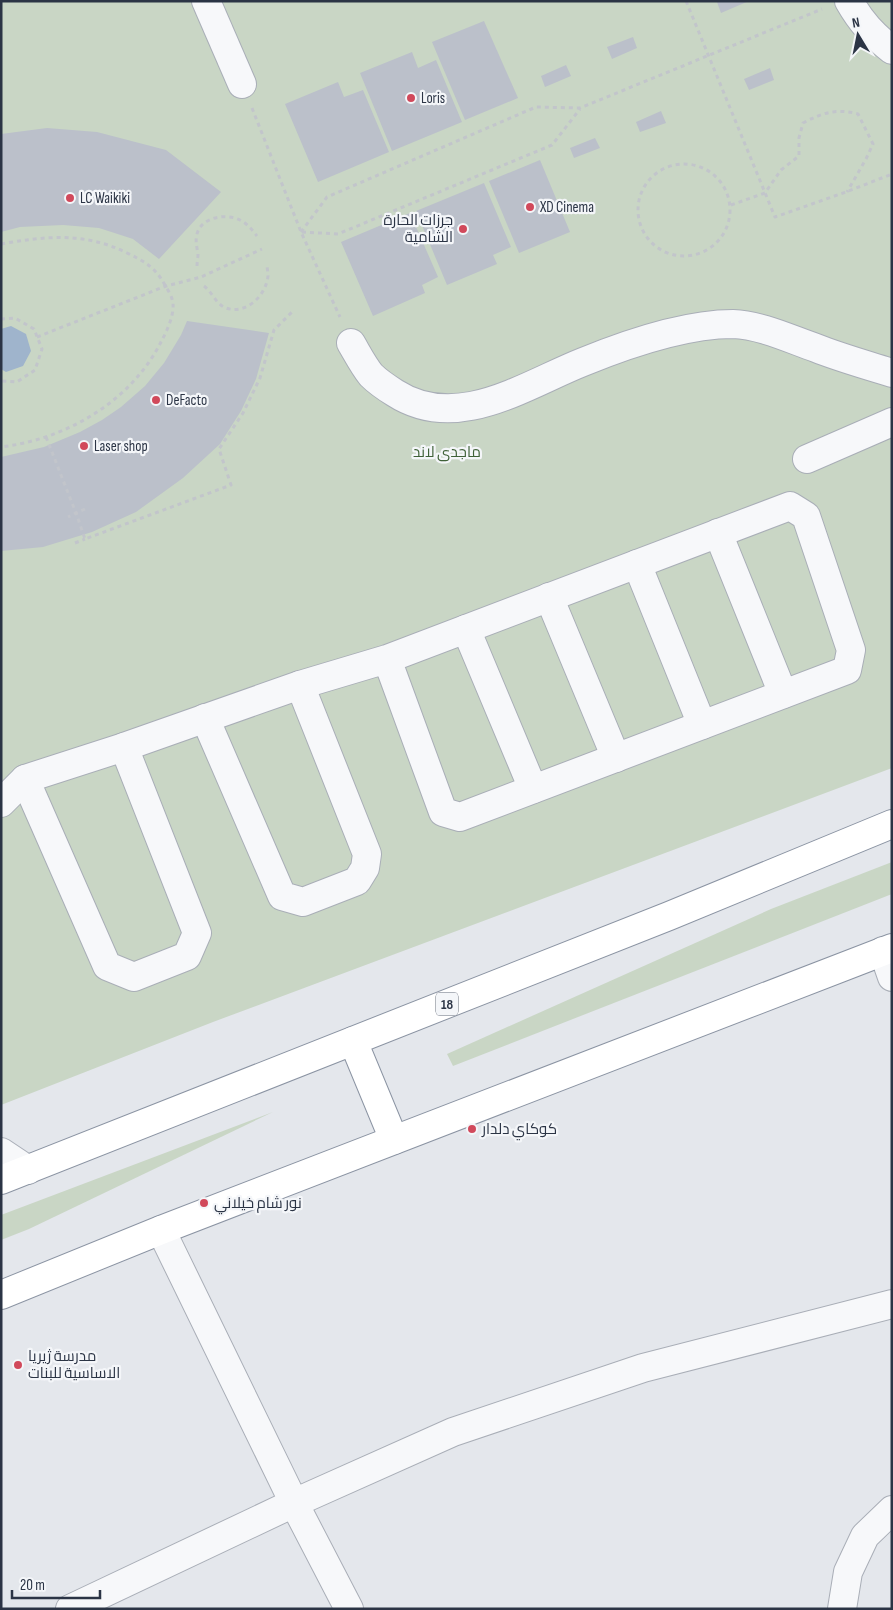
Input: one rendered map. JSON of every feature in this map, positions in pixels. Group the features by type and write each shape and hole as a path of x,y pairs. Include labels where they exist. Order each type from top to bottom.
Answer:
{"highway":[{"name":"18","path":"1,1180 669,916 892,824"},
{"path":"1,1295 161,1230 887,950"},
{"path":"353,1041 394,1140"}],"street":[{"path":"206,1 242,84"},
{"path":"839,3 858,17 873,35 892,50"},
{"path":"351,342 371,374 388,389 414,403 437,409 465,408 492,401 583,362 637,342 694,328 734,324 771,331 892,373"},
{"path":"807,459 892,422"},
{"path":"13,777 124,747 300,685 387,659 790,506 806,516 851,650 847,670 460,817 443,812 387,659"},
{"path":"718,533 783,694"},
{"path":"637,564 702,725"},
{"path":"549,597 616,758"},
{"path":"466,629 533,789"},
{"path":"205,718 282,896 303,902 357,881 365,868 368,854 300,685"},
{"path":"13,777 107,966 134,977 187,956 197,933 124,747"},
{"path":"1,803 13,777"},
{"path":"887,950 892,977"},
{"path":"1,1152 28,1170"},
{"path":"161,1230 294,1504 349,1609"},
{"path":"70,1609 453,1432 643,1368 892,1304"},
{"path":"842,1609 848,1572 866,1536 892,1510"}],"path":[{"path":"686,1 776,218 892,174"},
{"path":"301,232 327,197 536,108 580,108 839,3"},
{"path":"242,84 301,232 351,342"},
{"path":"301,232 338,234 552,145 580,108"},
{"path":"731,205 765,193 781,170 799,156 799,138 803,122 821,113 845,111 858,114 873,144 846,192"},
{"path":"679,163 703,167 722,182 731,205 727,228 712,248 689,256 665,252 646,237 637,215 641,191 656,172 679,163"},
{"path":"197,266 198,254 195,242 197,232 203,224 212,219 231,217 240,220 250,227 257,236"},
{"path":"1,244 58,237 88,239 115,247 146,262 166,286 173,304 168,328 155,354 132,384 105,408 58,433 22,444 1,447"},
{"path":"37,337 166,286 201,277 262,249"},
{"path":"204,286 211,291 218,302 225,308 245,308 254,303 265,288 268,276 267,264"},
{"path":"75,544 231,485 219,449 243,413 260,378 274,330 293,311"},
{"path":"1,319 15,318 34,328 42,349 35,370 17,382 1,381"},
{"path":"46,437 85,539"},
{"path":"68,517 85,509"}],"green space":[{"name":"ماجدی لاند","path":"1,1 892,1 892,768 213,1022 1,1105"},
{"path":"892,862 892,894 453,1066 447,1054 771,909"},
{"path":"273,1112 29,1229 1,1240 1,1215"}],"water":[{"path":"11,326 26,334 31,351 23,366 6,372 1,369 1,329"}],"building":[{"path":"749,1 721,13 717,2"},
{"path":"484,21 518,98 465,120 432,42"},
{"path":"633,37 637,48 612,59 607,47"},
{"name":"Loris","path":"412,52 418,68 436,60 462,122 392,151 360,73"},
{"path":"566,65 571,76 545,87 541,76"},
{"path":"770,68 774,80 749,90 744,79"},
{"path":"338,82 344,97 363,90 389,152 318,182 285,104"},
{"path":"661,111 666,123 640,132 636,122"},
{"path":"47,128 97,132 166,150 221,192 159,259 133,239 99,228 63,225 20,227 1,232 1,134"},
{"path":"595,138 600,148 574,158 570,148"},
{"name":"XD Cinema","path":"540,160 570,232 519,253 489,181"},
{"name":"جرزات الحارة الشامية","path":"484,183 511,247 493,255 497,264 447,285 416,211"},
{"path":"410,213 438,277 422,285 425,293 373,316 341,242"},
{"path":"187,321 269,333 256,379 241,411 220,444 183,478 136,512 92,532 43,547 1,551 1,457 44,447 80,432 121,407 145,386 164,363"}],"place":[{"name":"Loris","path":"411,98"},
{"name":"LC Waikiki","path":"70,198"},
{"name":"XD Cinema","path":"530,207"},
{"name":"جرزات الحارة الشامية","path":"463,229"},
{"name":"DeFacto","path":"156,400"},
{"name":"Laser shop","path":"84,446"},
{"name":"كوكاي دلدار","path":"472,1129"},
{"name":"نور شام خيلاني","path":"204,1203"},
{"name":"مدرسة ژيريا الاساسية للبنات","path":"18,1365"}]}
